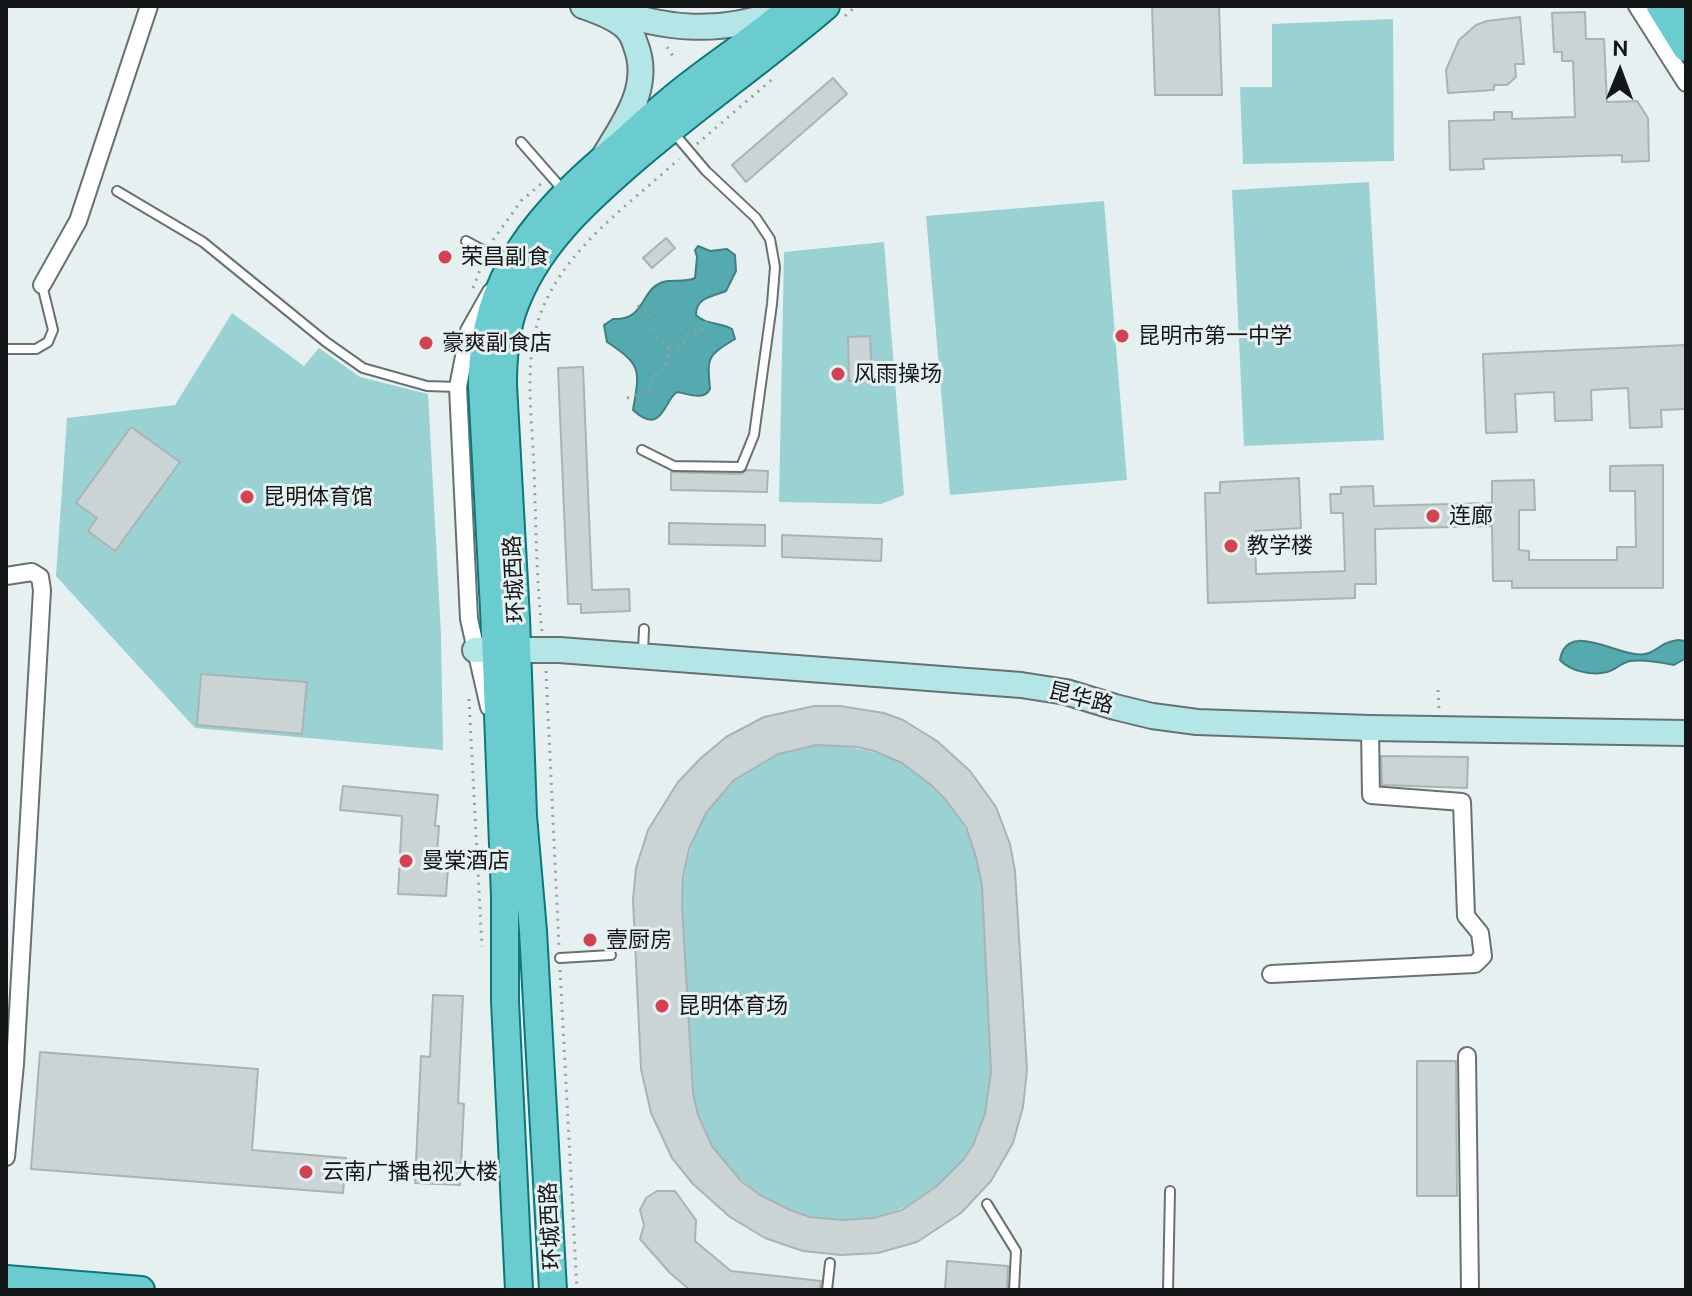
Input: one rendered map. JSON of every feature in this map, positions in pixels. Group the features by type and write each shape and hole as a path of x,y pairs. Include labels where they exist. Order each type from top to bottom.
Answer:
{"main road":[{"path":"1660,6 1686,48"},
{"name":"环城西路","path":"519,1290 505,1001 505,897 496,650 482,373 488,321 509,269 539,222 565,192 694,81 792,7"},
{"name":"环城西路","path":"553,1290 533,931 523,816 496,650 506,339 513,312 534,269 565,223 587,200 670,129 781,44 835,11"},
{"path":"6,1279 141,1290"}],"street":[{"path":"42,285 78,221 149,6"},
{"path":"583,6 626,27 634,39 640,62 641,79 635,102 603,158"},
{"path":"602,6 645,22 671,27 754,21 792,7"},
{"path":"728,25 751,6"},
{"path":"1637,6 1686,83"},
{"path":"496,650 468,610 458,387 469,331 476,314 509,269"},
{"path":"6,576 32,572 40,577 42,590 15,1064 6,1157"},
{"name":"昆华路","path":"496,650 544,650 1021,685 1066,692 1115,707 1197,722 1686,733"},
{"path":"1271,974 1475,964 1483,956 1480,933 1466,916 1462,802 1371,795 1370,728"},
{"path":"1467,1056 1470,1290"}],"lane":[{"path":"642,450 674,466 741,467 754,435 775,267 770,239 756,218 706,171 670,129"},
{"path":"521,142 565,192"},
{"path":"117,191 203,242 326,342 363,368 427,386 458,387"},
{"path":"466,241 509,269"},
{"path":"6,349 36,349 48,342 53,330 42,285"},
{"path":"642,657 644,629"},
{"path":"560,958 611,955"},
{"path":"1168,1290 1170,1191"},
{"path":"987,1204 1016,1251 1014,1290"},
{"path":"827,1290 830,1263"}],"path":[{"path":"835,11 856,6"},
{"path":"667,47 670,38"},
{"path":"659,49 667,47"},
{"path":"667,47 675,59"},
{"path":"577,1290 544,650 538,590 531,384 535,329 544,304 577,253 689,150 786,67"},
{"path":"633,303 649,312 647,322 669,349"},
{"path":"669,349 683,345 687,336 706,327 708,316"},
{"path":"627,398 650,390 654,376 665,368 669,349"},
{"path":"469,697 483,960"}],"shaded area":[{"path":"1393,19 1394,161 1243,164 1240,87 1272,87 1272,24"},
{"path":"1369,182 1384,440 1244,446 1232,190"},
{"path":"1104,201 1127,480 950,495 926,216"},
{"name":"风雨操场","path":"884,242 904,495 881,504 779,502 784,252"},
{"path":"698,246 710,251 727,249 735,255 736,271 726,291 702,301 696,315 732,329 735,339 711,358 710,389 707,393 696,396 677,392 661,414 650,420 633,410 636,370 627,357 607,342 604,325 613,319 632,315 650,291 663,282 695,278 695,250"},
{"name":"昆明体育馆","path":"232,313 304,366 319,348 360,377 428,394 441,634 443,750 195,728 56,576 67,418 175,405"},
{"path":"1678,640 1686,641 1686,658 1674,665 1630,661 1610,671 1595,673 1575,670 1560,660 1565,647 1573,642 1585,641 1639,654 1649,653"},
{"path":"817,745 849,747 879,754 905,765 929,781 964,826 975,854 982,886 991,1065 989,1097 981,1128 959,1165 928,1193 893,1212 856,1220 819,1218 784,1207 752,1188 725,1162 705,1130 693,1093 682,906 692,846 703,820 718,798 737,779 759,763 786,752"}],"building":[{"path":"1152,6 1219,6 1222,95 1155,95"},
{"path":"1585,12 1586,39 1604,39 1607,102 1637,101 1648,118 1649,161 1622,162 1622,155 1483,159 1484,169 1450,170 1449,121 1494,120 1494,112 1512,112 1512,119 1575,117 1573,61 1562,61 1562,52 1554,52 1552,13"},
{"path":"1520,17 1524,64 1515,64 1516,77 1507,85 1494,85 1494,90 1448,93 1446,70 1459,40 1476,25"},
{"path":"833,78 847,94 746,182 732,165"},
{"path":"666,238 675,248 652,268 643,258"},
{"path":"870,336 872,380 849,381 848,337"},
{"path":"1686,345 1686,409 1661,410 1662,427 1630,428 1628,388 1591,390 1592,420 1555,421 1554,392 1515,394 1517,432 1486,433 1483,354"},
{"path":"583,367 592,590 629,589 630,611 581,613 581,604 568,604 558,368"},
{"path":"131,427 180,462 115,551 88,531 97,518 76,503"},
{"path":"1663,465 1663,588 1512,588 1512,581 1493,581 1492,526 1375,529 1376,584 1355,584 1355,598 1208,603 1205,493 1220,493 1220,482 1299,478 1301,528 1255,531 1256,574 1345,571 1343,513 1331,513 1330,494 1341,494 1341,487 1373,486 1374,506 1492,503 1492,481 1534,480 1535,510 1519,510 1519,550 1529,551 1529,560 1617,560 1617,547 1636,547 1635,491 1610,491 1610,466"},
{"path":"747,470 768,471 767,492 671,490 671,472 741,474"},
{"path":"669,523 765,525 765,546 669,544"},
{"path":"782,535 882,539 881,561 782,557"},
{"path":"201,674 307,682 302,734 197,725"},
{"name":"昆明体育场","path":"814,706 840,706 884,713 903,720 937,741 970,771 996,807 1010,844 1015,871 1027,1070 1023,1107 1013,1143 991,1181 961,1213 917,1242 878,1253 841,1255 803,1251 765,1238 730,1217 693,1184 672,1158 651,1113 641,1069 633,900 636,868 648,830 678,782 701,758 726,737 764,717","holes":["817,745 858,747 902,763 931,785 966,827 982,886 991,1071 985,1114 973,1145 963,1160 937,1186 902,1210 873,1218 842,1220 810,1217 760,1195 741,1181 712,1146 698,1115 693,1093 682,906 683,877 689,849 706,813 734,780 778,754"]},
{"path":"1381,756 1468,757 1467,788 1382,785"},
{"path":"343,786 438,795 436,867 448,868 446,896 398,894 402,816 340,810"},
{"path":"433,995 463,996 458,1103 464,1104 460,1185 415,1183 421,1056 430,1057"},
{"path":"40,1052 258,1069 252,1150 346,1158 343,1193 31,1169"},
{"path":"1417,1061 1456,1061 1457,1196 1417,1196"},
{"path":"657,1191 675,1191 696,1220 695,1241 731,1271 821,1281 820,1290 690,1290 640,1239 644,1225 640,1210 646,1198"},
{"path":"947,1261 1008,1266 1007,1290 945,1290"}],"place":[{"name":"荣昌副食","path":"445,257"},
{"name":"昆明市第一中学","path":"1122,336"},
{"name":"豪爽副食店","path":"426,343"},
{"name":"风雨操场","path":"838,374"},
{"name":"昆明体育馆","path":"247,497"},
{"name":"连廊","path":"1433,516"},
{"name":"教学楼","path":"1231,546"},
{"name":"曼棠酒店","path":"406,861"},
{"name":"壹厨房","path":"590,940"},
{"name":"昆明体育场","path":"662,1006"},
{"name":"云南广播电视大楼","path":"306,1172"}]}
